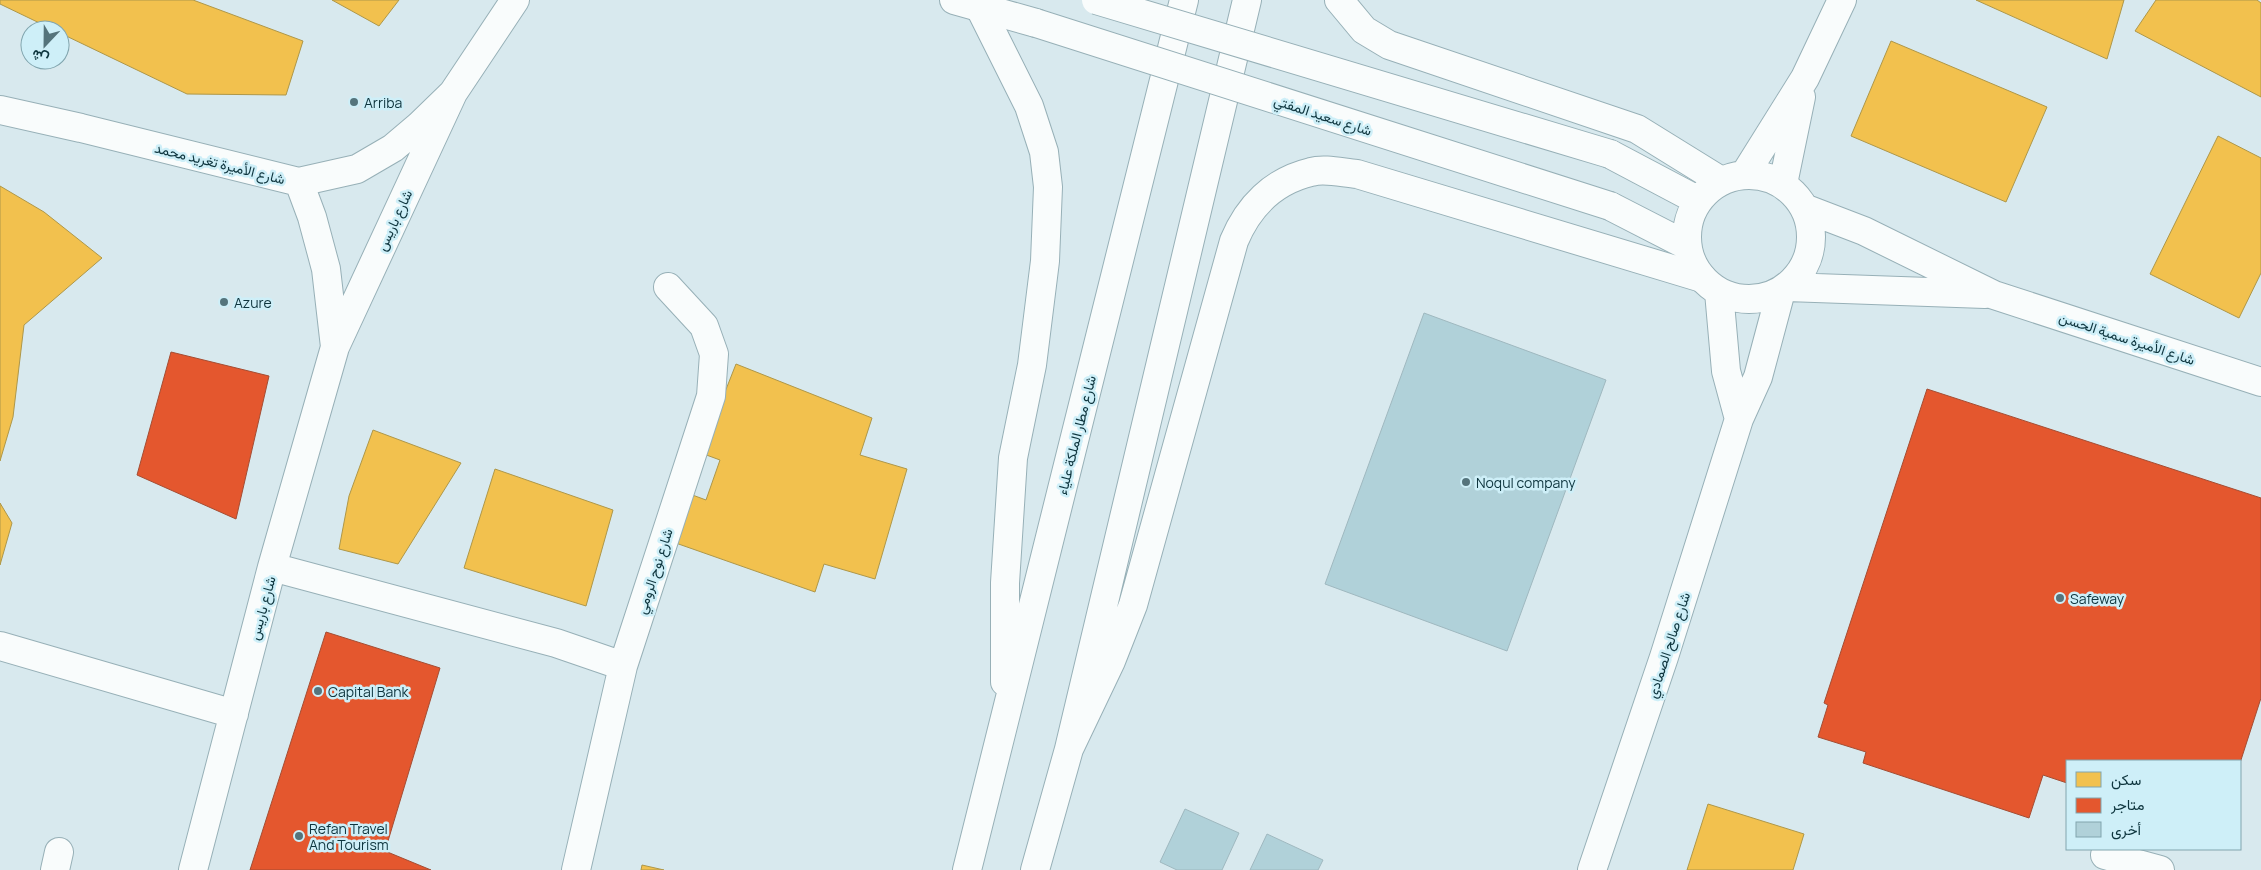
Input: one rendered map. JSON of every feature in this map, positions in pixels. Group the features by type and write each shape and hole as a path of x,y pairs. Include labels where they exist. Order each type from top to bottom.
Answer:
{"main road":[{"name":"شارع الأميرة تغريد محمد","path":"0,110 299,182 357,169 375,160 420,126 453,93 514,0"},
{"name":"شارع سعيد المفتي","path":"954,0 1036,23 1610,206 1686,245"},
{"path":"1096,0 1610,154 1698,200"},
{"name":"شارع مطار الملكة علياء","path":"967,870 1184,0"},
{"path":"1035,870 1069,749 1247,0"},
{"path":"1069,749 1111,661 1133,605 1234,241 1250,209 1266,193 1288,180 1312,172 1357,174 1710,285 1739,299 1760,298 1784,289 1802,271 1810,250 1811,228 1804,208 1783,184 1765,176 1733,178 1637,129 1389,46 1364,30 1339,0"},
{"path":"1739,419 1726,371 1710,285 1686,245 1688,221 1698,200 1733,178 1805,78 1842,0"},
{"path":"980,8 1030,106 1044,152 1048,187 1045,261 1032,365 1013,458 1008,519 1004,626 1006,719"},
{"path":"1783,184 1805,78"},
{"name":"شارع باريس","path":"193,870 272,567 335,347 453,93"},
{"name":"شارع باريس","path":"299,182 312,217 326,269 335,347"},
{"name":"شارع الأميرة سمية الحسن","path":"1804,208 1864,230 1994,295 2261,382"},
{"name":"شارع نوح الرومي","path":"576,870 623,666 711,396 714,354 704,326 668,287"},
{"name":"شارع الأميرة سمية الحسن","path":"1784,289 1994,295"},
{"name":"شارع صالح الصمادي","path":"1592,870 1664,657 1739,419 1758,377 1784,289"},
{"path":"272,567 556,643 623,666"},
{"path":"0,646 234,714"},
{"path":"2105,855 2160,870"}],"building: سكن":[{"path":"0,0 193,0 303,41 286,95 187,94 70,38 70,20 33,20 0,4"},
{"path":"332,0 399,0 379,26"},
{"path":"1976,0 2124,0 2107,59"},
{"path":"2156,0 2257,0 2261,3 2261,97 2135,31"},
{"path":"1891,41 2047,107 2006,202 1851,136"},
{"path":"2218,136 2261,158 2261,273 2239,318 2150,274"},
{"path":"0,186 44,212 102,258 24,325 13,417 0,461"},
{"path":"736,364 872,418 860,455 907,469 875,579 824,564 815,592 670,541 687,493 706,500 720,460 701,453"},
{"path":"373,430 461,463 398,564 339,549 349,496"},
{"path":"495,469 613,510 586,606 464,568"},
{"path":"0,503 12,523 0,565"},
{"path":"1708,804 1804,834 1793,870 1687,870"},
{"path":"642,865 664,870 641,870"}],"building: متاجر":[{"path":"171,352 269,376 236,519 137,475"},
{"name":"Safeway","path":"1927,389 2261,498 2261,698 2241,760 2066,760 2066,783 2043,775 2029,818 1863,763 1866,752 1818,737 1828,705 1824,703"},
{"path":"326,632 440,668 385,851 431,870 250,870"}],"building: أخرى":[{"name":"Noqul company","path":"1424,313 1606,380 1507,651 1325,584"},
{"path":"1185,809 1239,833 1222,870 1177,870 1160,862"},
{"path":"1267,834 1323,860 1318,870 1250,870"}],"place":[{"name":"Arriba","path":"354,102"},
{"name":"Azure","path":"224,302"},
{"name":"Noqul company","path":"1466,482"},
{"name":"Safeway","path":"2060,598"},
{"name":"Capital Bank","path":"318,691"},
{"name":"Refan Travel And Tourism","path":"299,836"}]}
